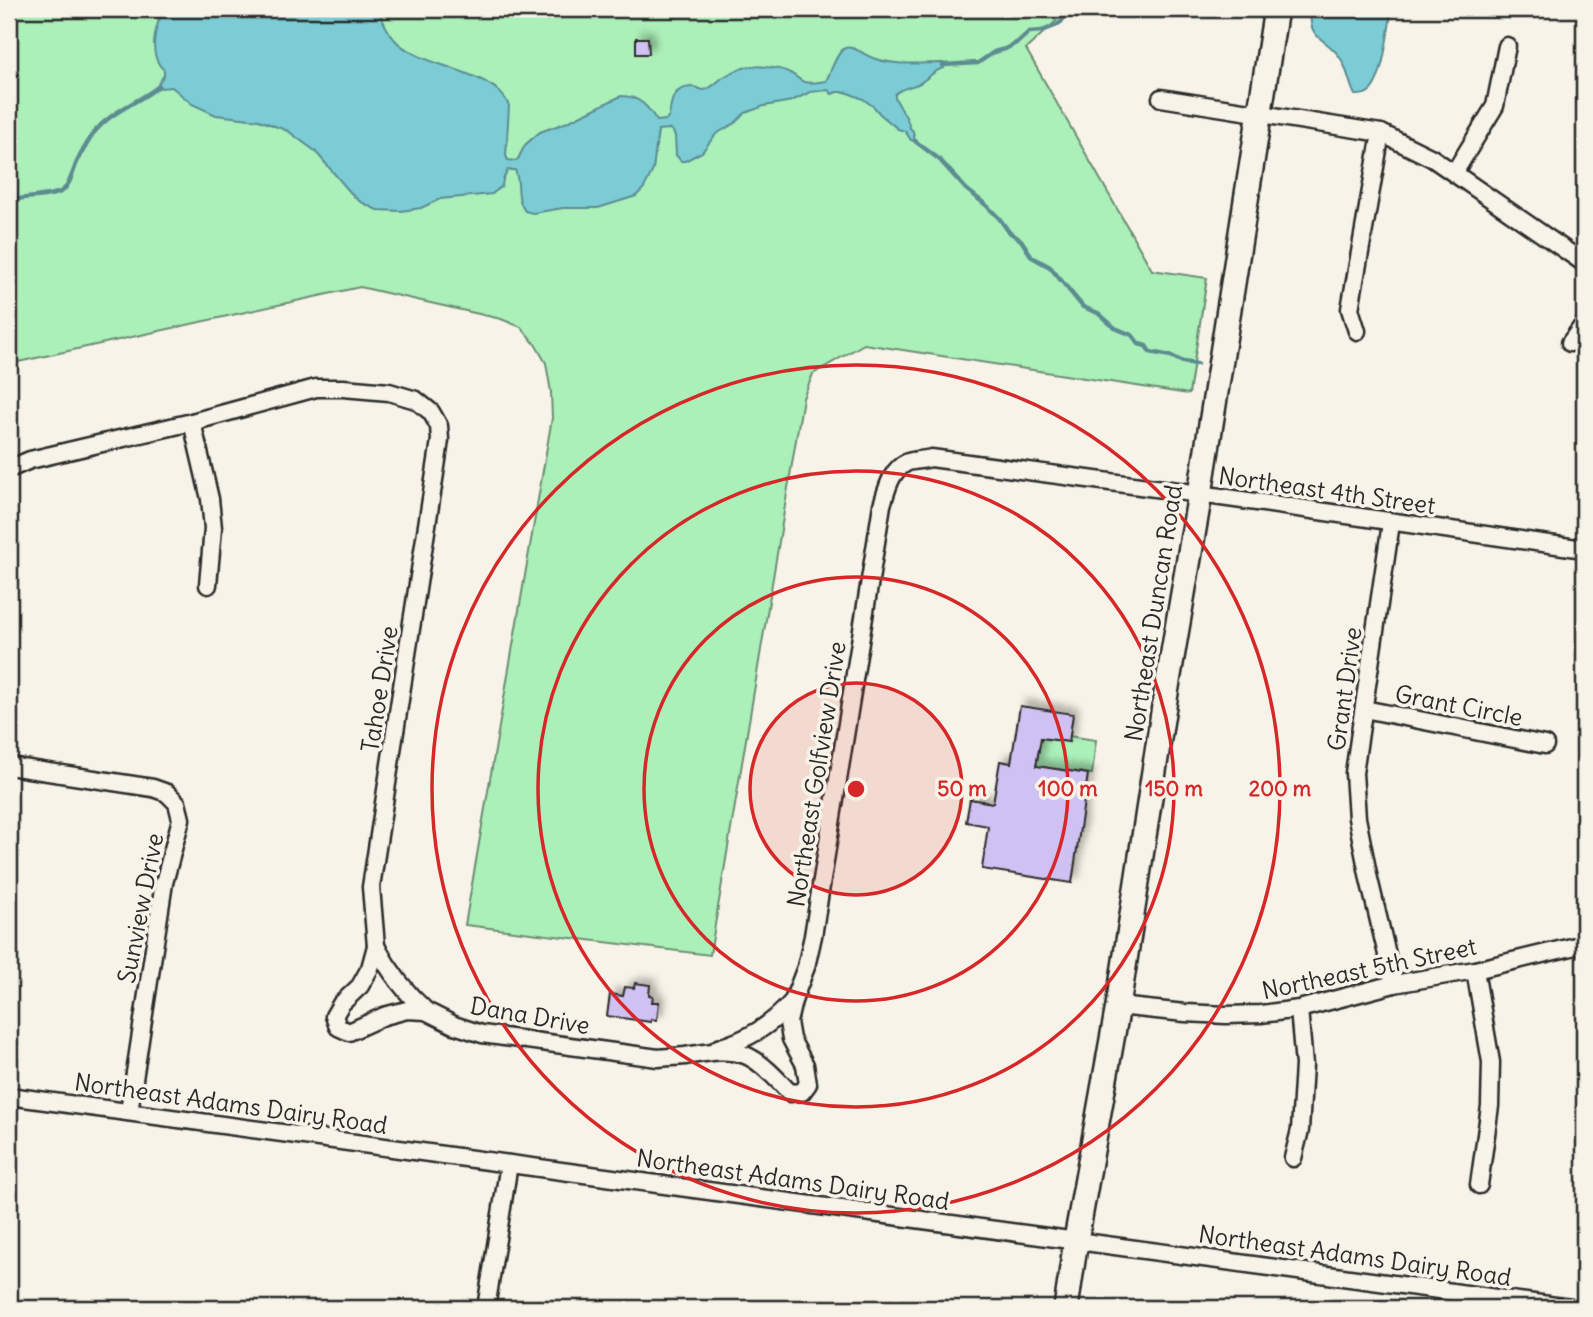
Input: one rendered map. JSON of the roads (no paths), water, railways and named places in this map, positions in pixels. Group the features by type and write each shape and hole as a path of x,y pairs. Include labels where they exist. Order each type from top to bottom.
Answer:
{"street":[{"name":"Northeast Duncan Road","path":"1066,1308 1118,1006 1276,9"},
{"path":"1454,173 1495,106 1507,47"},
{"path":"1161,98 1381,133 1432,158 1584,263"},
{"path":"1357,331 1350,309 1381,133"},
{"path":"1570,344 1584,324"},
{"name":"Tahoe Drive","path":"192,422 316,388 368,389 416,400 431,412 439,426 440,440 371,887 376,946 370,968 360,986 341,1004 334,1016 338,1027 349,1032 384,1016 407,1010 426,1011"},
{"path":"9,469 30,460 192,422 214,528 208,586"},
{"name":"Northeast 4th Street","path":"898,469 909,462 931,458 1584,549"},
{"name":"Northeast Golfview Drive","path":"808,1084 804,1065 791,1039 788,1022 813,936 882,505 890,479 898,469"},
{"name":"Grant Drive","path":"1391,523 1354,773 1357,818 1368,879 1394,984"},
{"name":"Grant Circle","path":"1364,709 1545,745"},
{"name":"Sunview Drive","path":"9,766 153,788 167,793 177,803 181,819 164,883 129,1112"},
{"name":"Northeast 5th Street","path":"1118,1006 1226,1015 1299,1009 1394,984 1475,970 1584,944"},
{"name":"Tahoe Drive","path":"376,946 397,981 426,1011"},
{"path":"1475,970 1490,1062 1490,1106 1479,1185"},
{"name":"Dana Drive","path":"426,1011 454,1025 482,1034 658,1058 705,1052 743,1040 769,1025 793,1001"},
{"path":"1293,1158 1300,1129 1304,1077 1299,1009"},
{"name":"Dana Drive","path":"705,1052 729,1051 747,1055 790,1093 802,1092 808,1084"},
{"name":"Northeast Adams Dairy Road","path":"9,1096 1571,1308"},
{"path":"486,1308 509,1164"}],"water":[{"path":"164,9 378,9 391,35 409,51 475,77 502,94 509,106 506,156 508,160 515,161 525,145 540,132 621,96 628,96 643,103 657,121 666,120 674,96 681,89 693,87 706,90 729,74 748,67 761,66 782,70 806,83 826,81 839,53 849,48 892,63 943,63 944,68 895,94 915,141 863,99 846,92 810,92 792,101 745,113 735,123 716,134 702,152 685,161 681,161 676,155 672,130 658,130 653,170 644,188 636,196 598,208 563,208 533,213 525,211 520,202 515,170 508,170 502,186 492,194 440,199 421,208 401,211 377,210 359,201 315,151 288,131 259,120 216,115 192,104 172,87 161,88 158,84 164,70 156,57 154,40"},
{"path":"1311,9 1392,9 1379,74 1369,92 1355,95 1341,59 1312,28"}],"waterway":[{"path":"943,65 978,63 994,52 1018,42 1029,32 1055,26 1069,9"},
{"path":"9,201 62,191 83,150 100,126 159,86"},
{"path":"915,141 940,160 966,189 986,205 1009,232 1021,240 1032,257 1050,267 1083,307 1098,313 1115,328 1132,335 1150,352 1197,364"}]}
